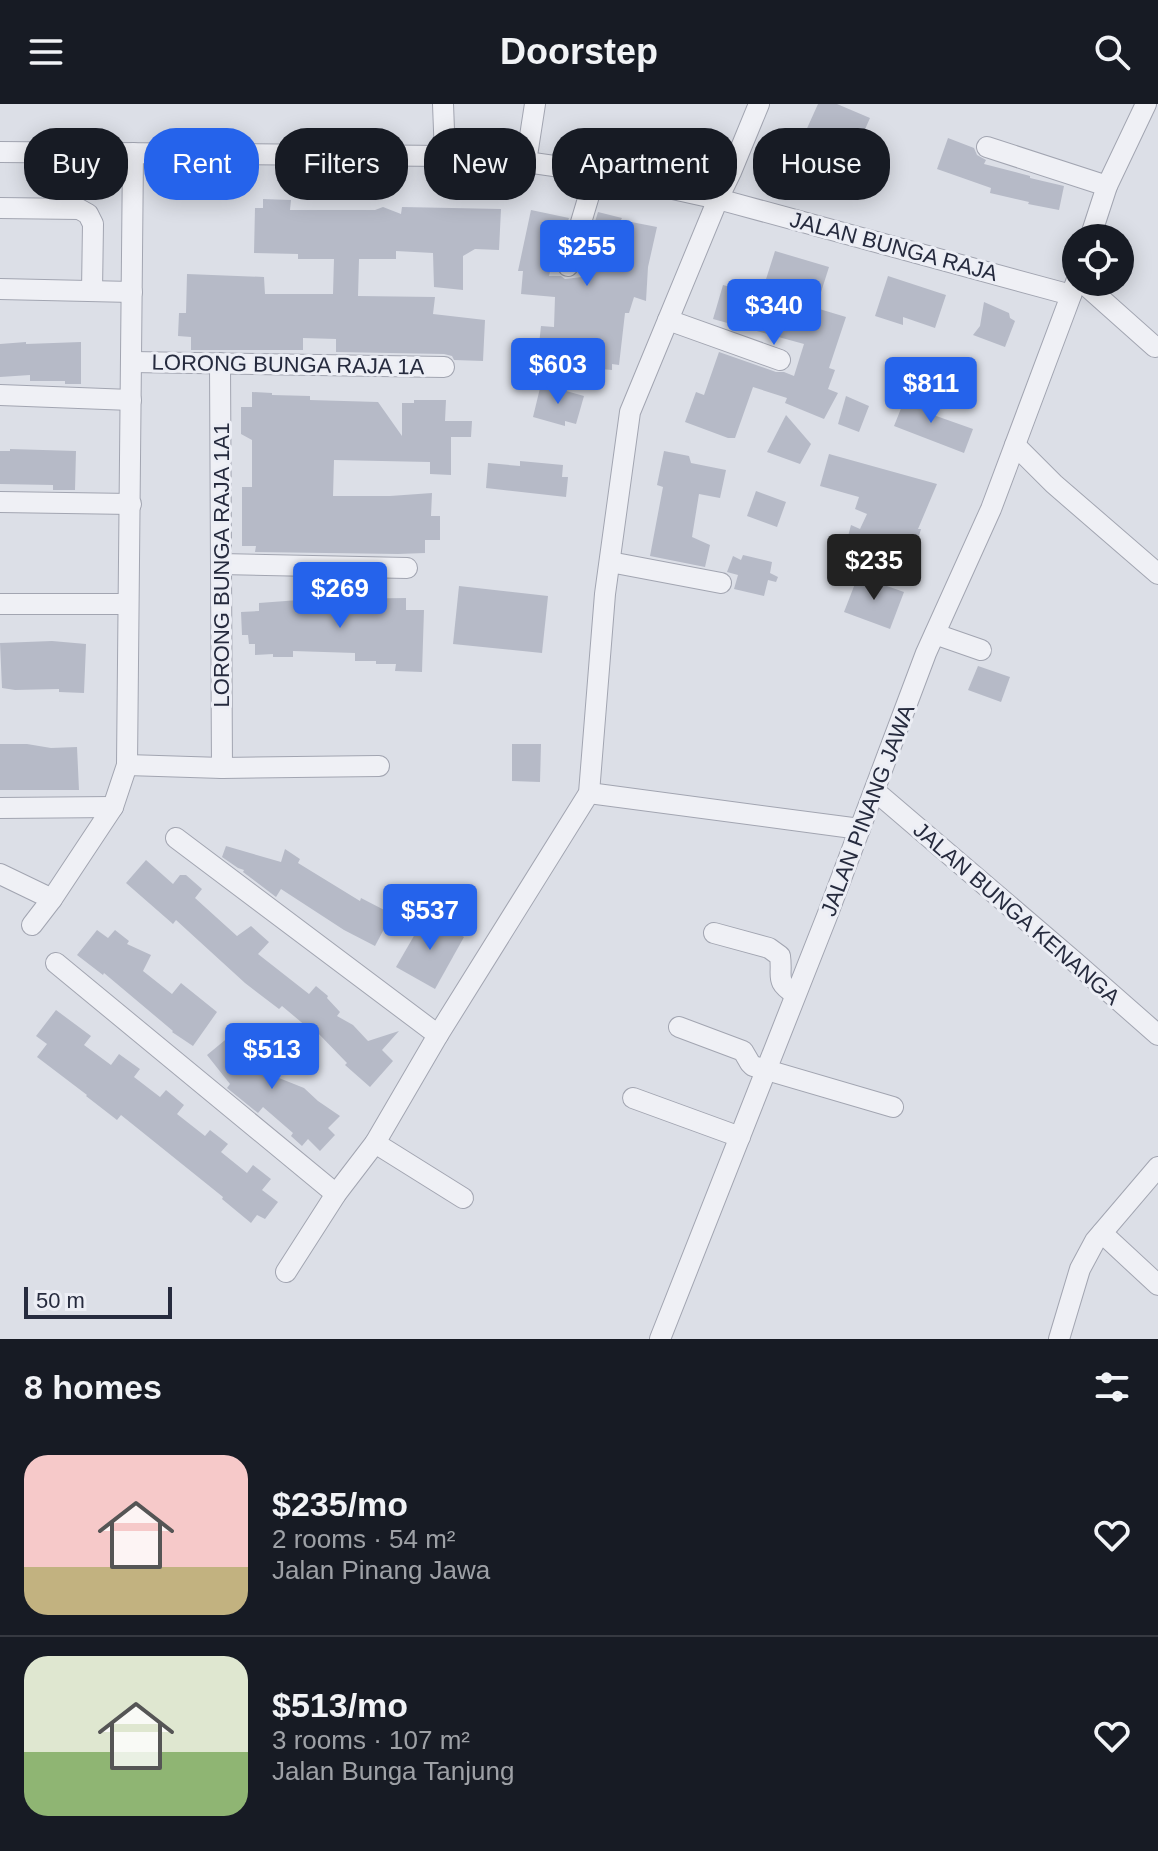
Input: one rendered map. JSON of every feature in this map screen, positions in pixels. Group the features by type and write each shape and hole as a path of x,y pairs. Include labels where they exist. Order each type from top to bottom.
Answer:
{"street":[{"path":"443,104 444,128"},
{"path":"531,128 535,104"},
{"path":"737,157 759,104"},
{"path":"1095,224 1107,186 1146,104"},
{"path":"987,147 1107,186"},
{"name":"JALAN BUNGA RAJA","path":"0,152 424,156"},
{"path":"32,925 113,807 127,765 133,153"},
{"path":"568,266 588,200"},
{"path":"286,1272 336,1194 375,1143 438,1035 589,793 605,594 630,412 718,200"},
{"name":"JALAN BUNGA RAJA","path":"722,200 1062,283"},
{"path":"0,208 79,209 88,214 93,224 92,291"},
{"path":"0,289 132,292"},
{"name":"JALAN PINANG JAWA","path":"660,1339 935,634 991,509 1072,296"},
{"path":"1089,296 1155,347"},
{"path":"668,320 780,360"},
{"name":"LORONG BUNGA RAJA 1A","path":"132,362 444,367"},
{"name":"LORONG BUNGA RAJA 1A1","path":"220,363 222,768"},
{"path":"0,395 131,400"},
{"path":"1015,445 1054,484 1158,574"},
{"path":"0,502 131,504"},
{"path":"610,562 721,583"},
{"path":"221,564 407,568"},
{"path":"0,604 128,604"},
{"path":"935,634 981,650"},
{"path":"127,765 222,768 379,766"},
{"name":"JALAN BUNGA KENANGA","path":"875,791 1158,1035"},
{"path":"589,793 860,829"},
{"path":"0,808 113,807"},
{"path":"176,838 438,1035"},
{"path":"0,874 52,899"},
{"path":"714,933 769,948 780,956 780,978 784,987 795,994"},
{"path":"56,963 336,1194"},
{"path":"679,1027 743,1051 753,1066 893,1107"},
{"path":"633,1098 740,1137"},
{"path":"375,1143 463,1198"},
{"path":"1059,1339 1080,1269 1095,1241 1158,1167"},
{"path":"1102,1233 1158,1285"}],"building":[{"path":"818,104 837,104 870,118 866,128 807,128"},
{"path":"948,138 974,148 977,155 986,160 984,164 1064,186 1059,210 990,193 991,188 937,169"},
{"path":"263,199 291,200 290,210 375,210 383,207 401,214 402,207 501,209 499,250 475,249 463,256 463,290 434,287 433,253 396,251 396,259 359,259 358,296 435,297 433,314 485,320 483,361 454,360 452,356 444,354 336,352 336,339 303,338 303,350 191,350 191,337 178,336 179,313 186,313 187,274 264,277 265,294 333,294 334,259 298,259 298,254 254,253 255,208 263,208"},
{"path":"531,210 569,218 561,245 556,244 549,276 565,279 582,277 582,263 598,212 657,227 648,267 646,301 634,297 629,313 625,313 619,365 612,364 612,370 537,363 541,326 554,327 555,297 521,294 523,271 518,271"},
{"path":"775,251 829,267 816,308 846,317 829,368 835,370 828,389 838,393 824,419 785,403 787,398 753,387 735,438 685,422 696,392 704,395 719,352 794,376 804,344 713,319 723,285 761,295"},
{"path":"888,276 946,295 935,328 903,317 903,325 875,316"},
{"path":"984,302 1009,313 1015,321 1005,347 973,335 980,326"},
{"path":"81,342 81,384 30,381 30,375 0,377 0,344"},
{"path":"541,384 584,396 576,424 565,421 565,426 533,417"},
{"path":"908,391 923,396 921,402 928,405 925,412 973,429 964,453 894,426"},
{"path":"252,392 310,396 310,400 378,402 402,436 402,403 446,400 445,421 472,421 471,437 451,437 451,475 430,474 430,462 334,460 333,496 432,493 431,516 440,516 440,540 425,540 425,553 398,554 255,552 256,546 242,546 242,487 252,487 252,440 241,434 241,407 252,407"},
{"path":"846,396 869,406 859,432 838,424"},
{"path":"786,415 811,444 800,464 767,452"},
{"path":"0,451 76,451 75,490 53,490 53,485 0,484"},
{"path":"664,451 689,456 691,463 726,470 720,498 699,494 692,537 710,545 705,567 650,556 663,487 657,485"},
{"path":"829,454 937,484 918,529 921,529 911,564 846,544 851,525 860,529 867,514 855,509 859,497 820,486"},
{"path":"520,461 563,465 562,477 568,477 566,497 486,488 488,463 520,466"},
{"path":"756,491 786,502 777,527 747,516"},
{"path":"743,555 772,562 770,573 778,577 776,582 768,580 764,596 734,589 738,575 727,572 733,556 741,560"},
{"path":"858,576 904,592 890,629 844,612"},
{"path":"459,586 548,596 542,653 453,644"},
{"path":"299,597 406,598 406,610 424,610 422,672 395,671 396,664 355,661 355,653 293,651 293,657 255,655 255,644 249,644 248,635 242,635 241,612 259,611 259,603 299,600"},
{"path":"52,641 86,644 84,693 59,692 59,689 2,688 0,643"},
{"path":"978,666 1010,677 1001,702 968,690"},
{"path":"0,744 77,747 79,790 0,790"},
{"path":"512,744 541,744 540,782 512,781"},
{"path":"226,846 281,862 285,849 300,859 298,863 360,901 361,898 392,914 375,946 281,889 276,897 244,870 222,857"},
{"path":"146,860 173,884 180,875 186,875 202,889 195,898 237,936 251,926 269,942 258,954 309,994 316,986 340,1012 337,1016 353,1025 368,1041 399,1031 382,1050 393,1061 370,1087 345,1065 347,1063 315,1030 313,1032 282,1006 279,1009 245,983 176,920 173,924 126,883"},
{"path":"426,915 464,937 435,989 396,967"},
{"path":"97,930 108,938 115,930 129,941 127,944 151,955 143,971 172,994 181,983 217,1012 193,1046 172,1032 104,973 77,955"},
{"path":"56,1010 91,1036 84,1045 111,1065 119,1054 140,1069 134,1077 160,1097 166,1090 184,1105 177,1114 205,1136 210,1130 228,1144 221,1152 247,1173 253,1165 271,1179 262,1190 278,1202 265,1219 257,1215 251,1223 121,1115 117,1120 37,1057 47,1044 36,1036"},
{"path":"236,1031 279,1063 274,1076 304,1088 340,1116 328,1128 335,1135 320,1151 308,1139 302,1146 291,1136 293,1133 263,1107 258,1113 227,1088 230,1084 207,1055"}]}
